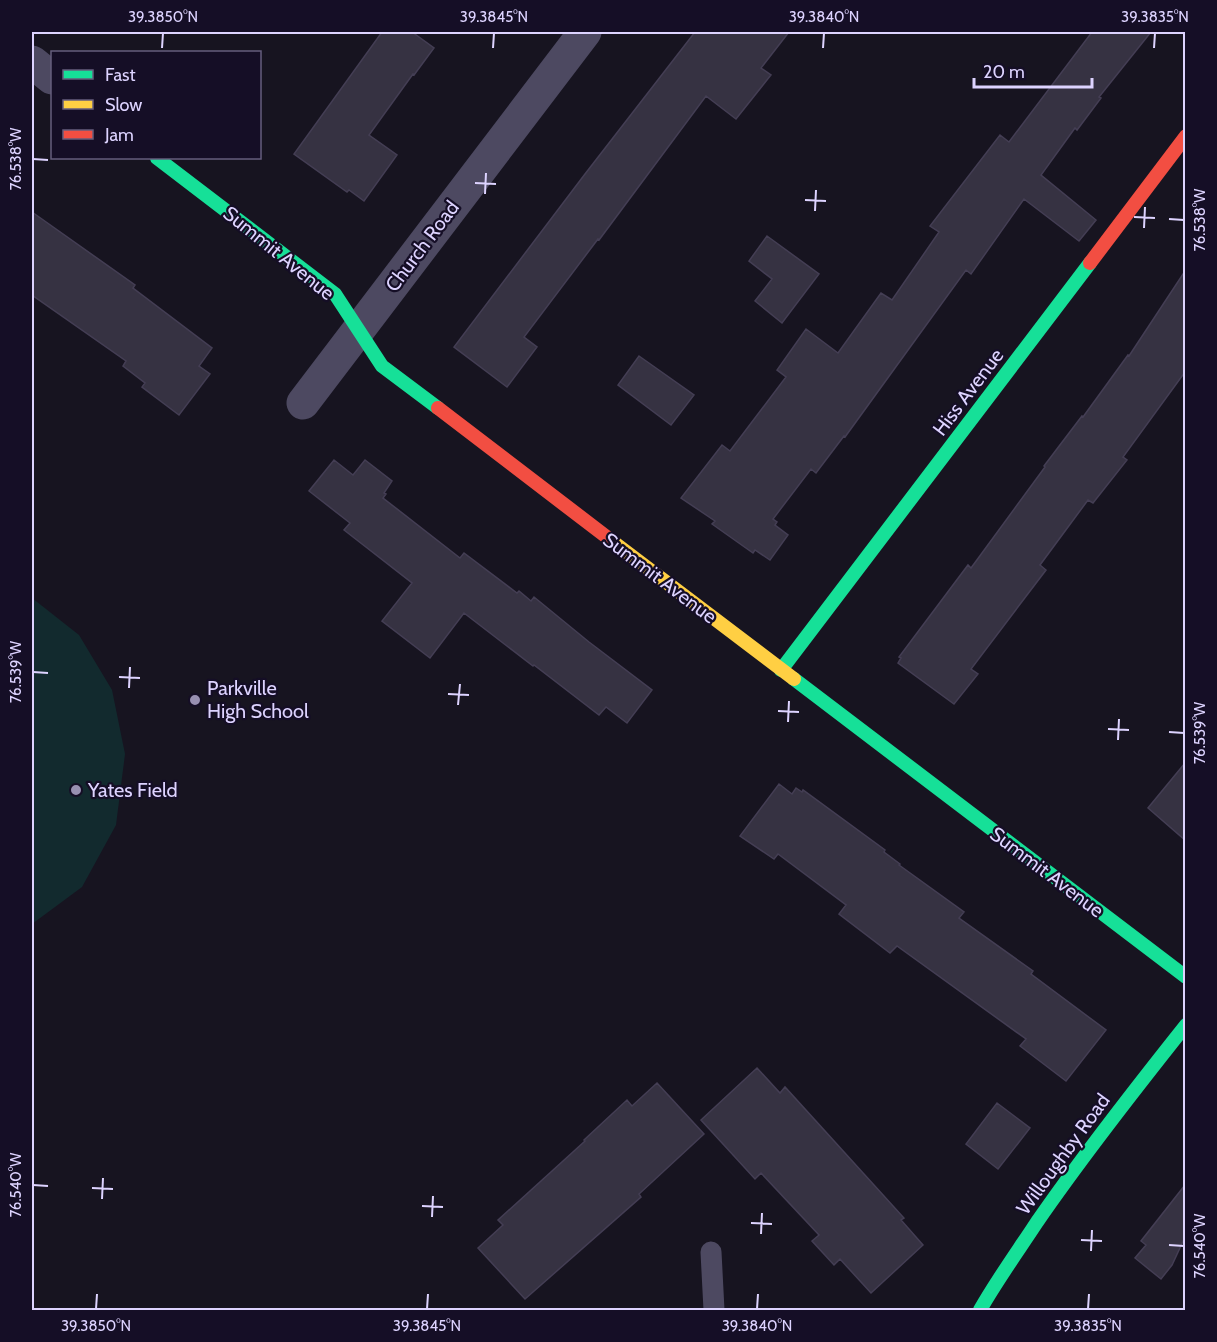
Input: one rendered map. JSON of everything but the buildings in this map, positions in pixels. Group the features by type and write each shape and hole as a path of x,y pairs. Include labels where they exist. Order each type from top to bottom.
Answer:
{"street":[{"name":"Church Road","path":"303,403 585,32"},
{"path":"32,62 51,77"},
{"name":"Hiss Avenue","path":"782,670 1185,136"},
{"name":"Summit Avenue","path":"158,159 335,294 382,366 1185,976"},
{"name":"Willoughby Road","path":"980,1311 992,1289 1053,1199 1126,1098 1185,1025"}],"lane":[{"path":"711,1251 714,1311"}],"green space":[{"name":"Yates Field","path":"32,598 79,635 112,690 125,754 116,825 82,887 32,924"}],"traffic: fast":[{"path":"158,159 335,294 382,366 438,408"},
{"path":"781,670 1090,263"},
{"path":"794,679 1186,977"},
{"path":"980,1310 1037,1222 1073,1172 1186,1025"}],"traffic: slow":[{"path":"608,538 794,679"}],"traffic: jam":[{"path":"1090,263 1186,136"},
{"path":"438,408 608,538"}],"place":[{"name":"Parkville High School","path":"195,700"},
{"name":"Yates Field","path":"76,790"}]}
